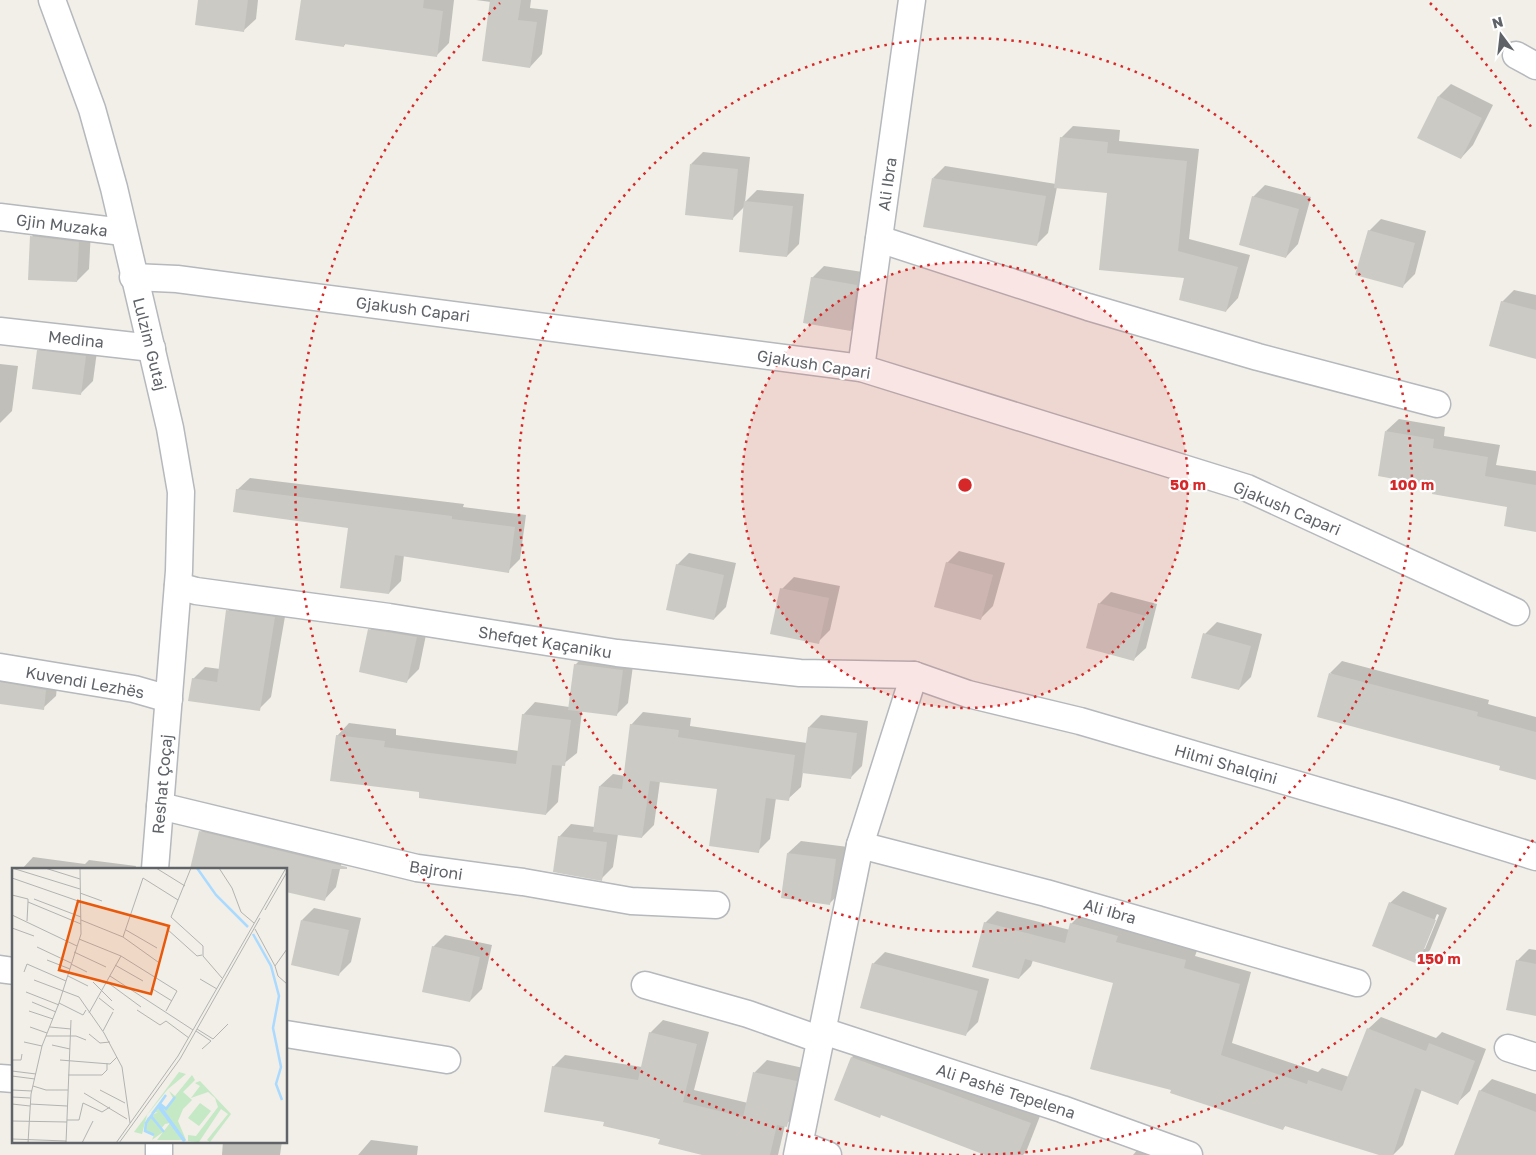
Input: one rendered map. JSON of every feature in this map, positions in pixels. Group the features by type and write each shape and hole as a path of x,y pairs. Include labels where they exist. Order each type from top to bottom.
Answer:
{"street":[{"name":"Lulzim Gutaj","path":"52,0 92,109 152,348 170,428 181,492 178,586 169,699"},
{"name":"Ali Ibra","path":"861,368 912,0"},
{"name":"Gjin Muzaka","path":"0,217 123,232"},
{"path":"879,238 1088,308 1258,357 1437,404"},
{"name":"Gjakush Capari","path":"133,276 177,279 861,368 1247,488 1516,612"},
{"name":"Medina","path":"0,331 152,348"},
{"name":"Shefqet Kaçaniku","path":"178,586 196,591 389,617 617,653 800,673 914,675"},
{"name":"Kuvendi Lezhës","path":"0,667 134,689 169,699"},
{"path":"828,1155 798,1150 860,845 914,675"},
{"name":"Hilmi Shalqini","path":"914,675 968,694 1080,721 1385,810 1536,857"},
{"name":"Reshat Çoçaj","path":"155,868 169,699"},
{"name":"Bajroni","path":"160,806 417,868 523,882 631,901 716,905"},
{"name":"Ali Ibra","path":"860,845 1046,893 1357,984"},
{"name":"Ali Pashë Tepelena","path":"645,985 822,1035 1062,1109 1189,1155"},
{"path":"288,1034 447,1060"},
{"path":"1508,1048 1536,1056"},
{"path":"159,1142 160,1155"}],"building":[{"path":"198,0 248,0 244,32 195,25"},
{"path":"301,0 424,0 423,8 443,11 437,57 344,44 344,47 295,40"},
{"path":"490,0 521,0 518,20 537,22 530,68 482,61"},
{"path":"1438,96 1482,118 1461,159 1417,138"},
{"path":"1060,137 1108,142 1107,153 1187,161 1178,251 1238,267 1226,312 1179,300 1184,278 1099,270 1107,193 1054,188"},
{"path":"690,164 738,169 733,220 685,215"},
{"path":"932,178 1046,196 1037,246 923,227"},
{"path":"1252,196 1299,209 1286,258 1239,245"},
{"path":"744,201 793,206 787,257 739,252"},
{"path":"1368,230 1415,243 1403,288 1355,275"},
{"path":"30,236 79,242 77,282 28,280"},
{"path":"811,277 857,285 851,331 803,323"},
{"path":"1501,301 1536,310 1536,359 1489,346"},
{"path":"37,350 86,356 81,395 32,389"},
{"path":"1385,431 1434,439 1433,448 1488,457 1485,476 1536,485 1536,532 1504,526 1507,507 1432,494 1433,486 1378,476"},
{"path":"236,489 452,516 452,519 515,527 509,573 395,555 389,594 340,588 348,528 233,512"},
{"path":"946,562 993,575 981,620 934,607"},
{"path":"676,564 724,575 714,620 666,610"},
{"path":"780,588 829,598 819,644 770,634"},
{"path":"1098,603 1146,616 1134,661 1086,648"},
{"path":"226,610 275,617 260,711 188,701 192,678 217,682"},
{"path":"368,629 417,637 407,683 359,672"},
{"path":"1203,633 1251,646 1239,690 1191,678"},
{"path":"574,664 623,670 617,716 568,710"},
{"path":"1329,673 1478,712 1477,716 1536,732 1536,780 1499,770 1500,766 1317,717"},
{"path":"0,682 46,690 44,710 0,704"},
{"path":"522,714 571,720 565,766 552,765 546,815 419,798 419,792 330,781 336,735 385,741 384,747 516,764"},
{"path":"630,724 679,730 678,737 795,755 789,801 766,798 759,853 709,846 717,789 650,781 642,838 593,832 599,786 622,789"},
{"path":"808,727 857,733 851,779 802,773"},
{"path":"199,831 347,867 347,869 332,869 325,901 288,892 288,868 190,868"},
{"path":"558,836 607,842 602,881 553,872"},
{"path":"787,853 836,859 830,905 781,898"},
{"path":"1389,902 1436,920 1418,964 1372,946"},
{"path":"301,920 349,930 339,976 291,965"},
{"path":"984,922 1065,943 1070,923 1118,936 1116,942 1186,960 1184,968 1240,984 1221,1055 1307,1084 1308,1080 1342,1091 1367,1028 1426,1051 1429,1043 1475,1061 1458,1105 1415,1088 1393,1155 1379,1155 1285,1126 1283,1130 1170,1093 1171,1090 1090,1069 1113,983 1025,959 1019,979 972,967"},
{"path":"432,946 480,957 470,1002 422,992"},
{"path":"1516,960 1536,964 1536,1016 1506,1010"},
{"path":"872,963 978,991 966,1036 860,1008"},
{"path":"649,1032 697,1044 683,1102 743,1117 753,1072 797,1081 787,1127 777,1125 770,1155 702,1155 658,1144 660,1139 603,1126 604,1122 544,1112 552,1066 638,1080"},
{"path":"851,1057 1031,1123 1018,1155 985,1155 881,1115 880,1118 834,1100"},
{"path":"1479,1090 1536,1112 1536,1155 1454,1155"}]}
